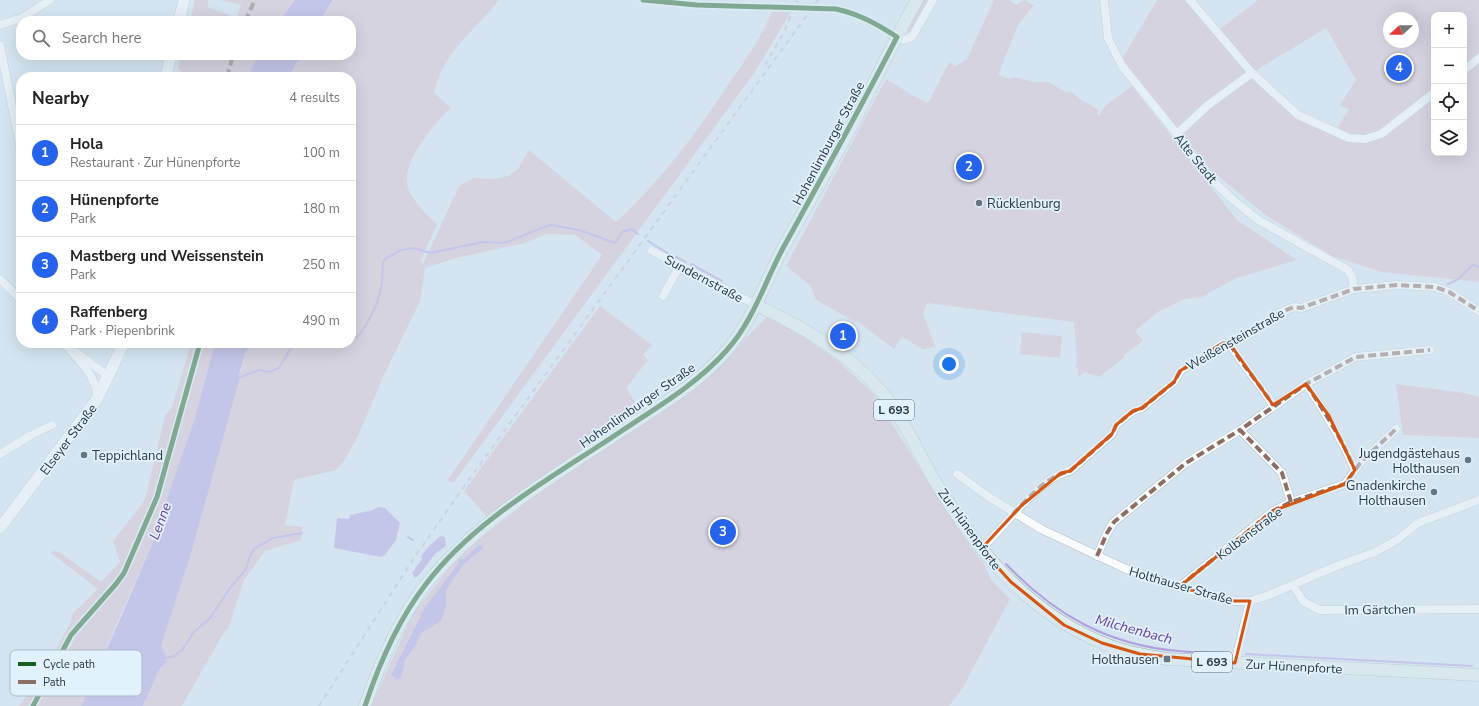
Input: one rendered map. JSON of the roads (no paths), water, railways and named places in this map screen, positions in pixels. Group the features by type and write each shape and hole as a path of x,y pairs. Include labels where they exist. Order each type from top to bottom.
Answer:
{"main road":[{"path":"180,16 184,0"},
{"name":"Hohenlimburger Straße","path":"365,706 395,633 425,585 456,551 496,516 696,380 727,351 742,330 756,305 780,254 850,129 917,0"},
{"path":"167,72 169,60"},
{"name":"Zur Hünenpforte","path":"756,305 829,345 855,365 880,390 891,404 944,496 981,549 1010,582 1064,625 1102,643 1140,654 1167,659 1235,664 1479,675"},
{"name":"Elseyer Straße","path":"0,528 97,399 122,348"}],"street":[{"path":"25,16 50,0"},
{"path":"897,37 904,40 912,37 933,0"},
{"name":"Alte Stadt","path":"1104,0 1108,38 1122,66 1177,134 1207,175 1231,198 1258,220 1348,270 1352,277 1354,289"},
{"path":"1190,0 1252,73 1298,115 1349,138 1365,139 1381,134 1431,95"},
{"path":"0,25 16,20"},
{"path":"0,45 16,125"},
{"path":"1467,68 1479,58"},
{"path":"1177,134 1208,105 1252,73"},
{"name":"Sundernstraße","path":"652,251 756,305"},
{"path":"663,296 680,265"},
{"path":"0,279 16,295"},
{"name":"Weißensteinstraße","path":"981,549 1000,531 1013,514 1034,493 1061,472 1070,471 1112,434 1116,425 1133,411 1142,408 1174,382 1180,371 1223,343 1230,344 1271,321 1274,315 1294,307 1301,308 1354,289 1397,285 1436,287 1449,292 1479,311"},
{"path":"1230,344 1252,378 1260,385 1274,405"},
{"path":"68,348 93,380 97,388 97,399"},
{"path":"71,348 109,377"},
{"path":"1097,556 1107,533 1114,522 1186,463 1240,430 1306,384 1356,357 1430,350"},
{"path":"1306,384 1332,422 1355,470"},
{"path":"0,454 31,435 52,426"},
{"name":"Kolbenstraße","path":"1179,587 1273,511 1291,502 1345,484 1355,470 1396,429"},
{"path":"1240,430 1282,473 1291,502"},
{"name":"Holthauser Straße","path":"958,474 1013,514 1097,556 1126,569 1179,587 1234,601 1250,601 1375,552 1397,540 1418,523 1479,500"},
{"name":"Im Gärtchen","path":"1293,585 1303,601 1319,610 1479,608"},
{"path":"1235,664 1250,601"}],"waterway":[{"path":"356,338 370,318 380,294 383,263 385,259 401,250 414,248 430,253 483,242 505,243 551,225 579,230 615,243 623,231 631,229 638,234"},
{"path":"648,241 669,254"},
{"path":"676,257 686,262"},
{"path":"691,264 722,281"},
{"path":"1448,284 1457,280 1473,265 1479,267"},
{"path":"238,378 259,370 270,372 279,368 291,348"},
{"path":"163,659 174,656 182,650 194,632 210,618 230,588 246,569 254,549 273,538 302,533"},
{"path":"408,537 413,540"},
{"name":"Milchenbach","path":"1006,564 1043,598 1083,624 1105,634 1152,648 1184,652 1230,653"},
{"name":"Milchenbach","path":"1246,654 1472,666"}],"railway":[{"path":"765,65 784,32 797,0"},
{"path":"319,706 414,558 465,485 818,0"}],"place":[{"name":"Raffenberg","path":"1399,68"},
{"name":"Hünenpforte","path":"969,167"},
{"name":"Rücklenburg","path":"979,203"},
{"name":"Hola","path":"843,336"},
{"name":"Teppichland","path":"84,455"},
{"name":"Jugendgästehaus Holthausen","path":"1468,460"},
{"name":"Gnadenkirche Holthausen","path":"1434,492"},
{"name":"Mastberg und Weissenstein","path":"723,532"},
{"name":"Holthausen","path":"1167,659"}],"water label":[{"name":"Lenne","path":"160,521"}]}
